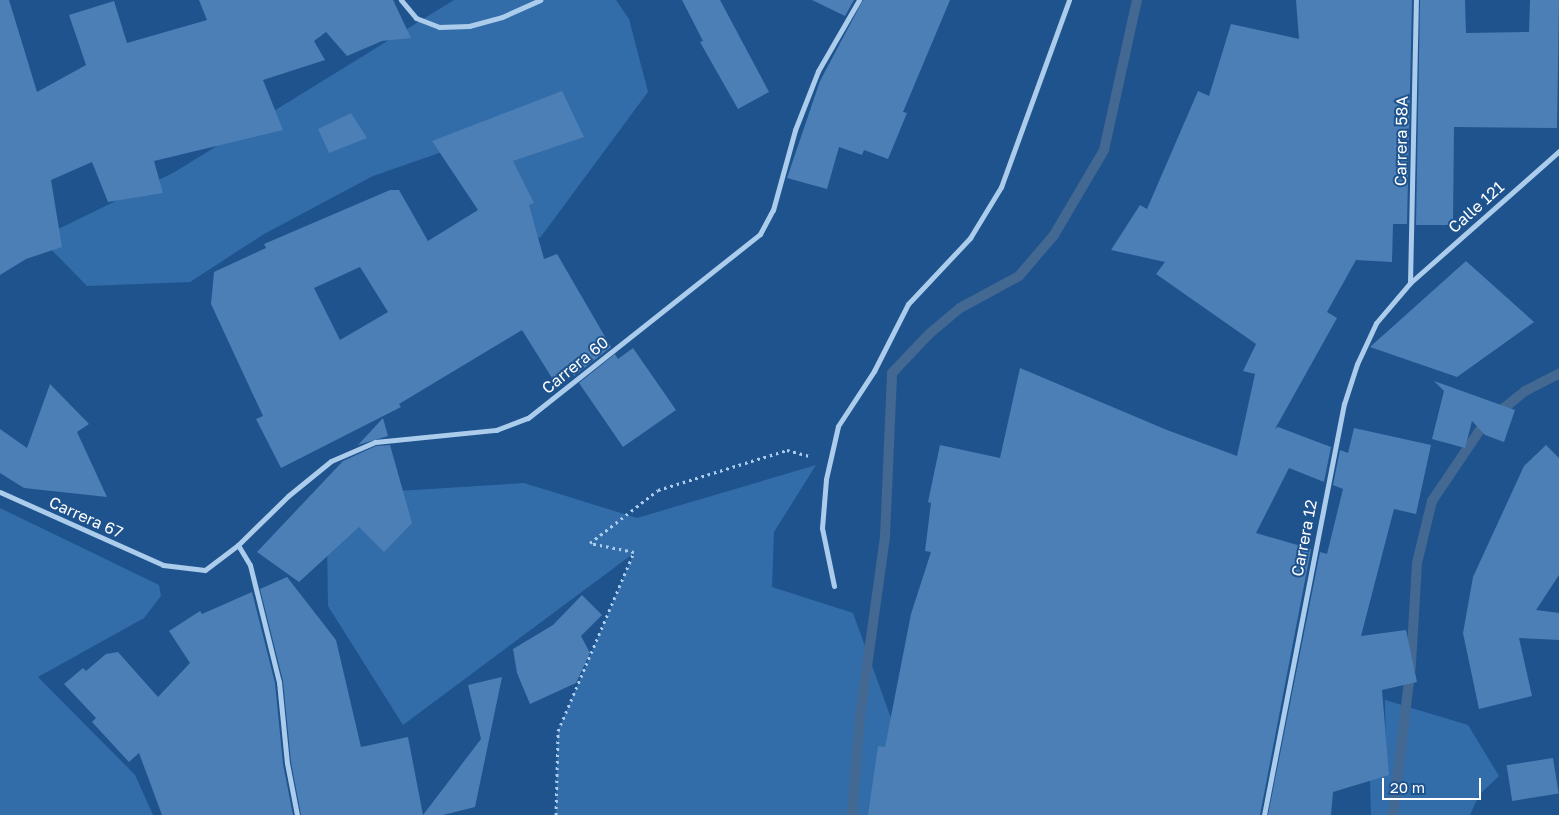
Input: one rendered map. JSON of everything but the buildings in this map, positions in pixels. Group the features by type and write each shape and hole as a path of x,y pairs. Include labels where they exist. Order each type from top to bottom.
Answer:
{"street":[{"path":"402,0 416,18 439,28 469,26 502,17 540,0"},
{"name":"Carrera 60","path":"163,565 205,570 238,545 288,496 331,461 375,442 496,430 528,418 760,234 773,210 795,130 818,70 859,0"},
{"path":"834,586 822,528 830,462 838,426 874,371 908,304 970,238 1002,187 1068,0"},
{"name":"Carrera 58A","path":"1410,283 1416,0"},
{"name":"Calle 121","path":"1410,283 1559,151"},
{"name":"Carrera 12","path":"1264,815 1344,404 1376,323 1410,283"},
{"name":"Carrera 67","path":"0,492 163,565"},
{"path":"238,545 250,565 279,682 288,764 298,815"}],"path":[{"path":"556,815 558,731 634,552 590,543 658,490 787,450 830,462"}],"shaded area":[{"path":"454,0 616,0 629,19 648,92 540,238 495,216 442,152 373,176 264,234 190,282 87,286 40,238 173,173"},
{"path":"816,465 774,532 772,587 853,613 926,815 556,815 558,731 634,553 403,725 328,606 327,541 366,493 524,483 637,518"},
{"path":"0,508 159,585 161,596 144,618 38,677 135,775 153,815 0,815"},
{"path":"1385,700 1468,725 1499,776 1479,795 1470,815 1371,815 1370,779 1386,759"}],"waterway":[{"path":"852,815 860,717 885,536 892,373 929,334 960,308 1019,276 1054,235 1104,150 1137,0"},
{"path":"1393,815 1411,664 1417,563 1432,501 1484,424 1525,391 1559,374"}]}
